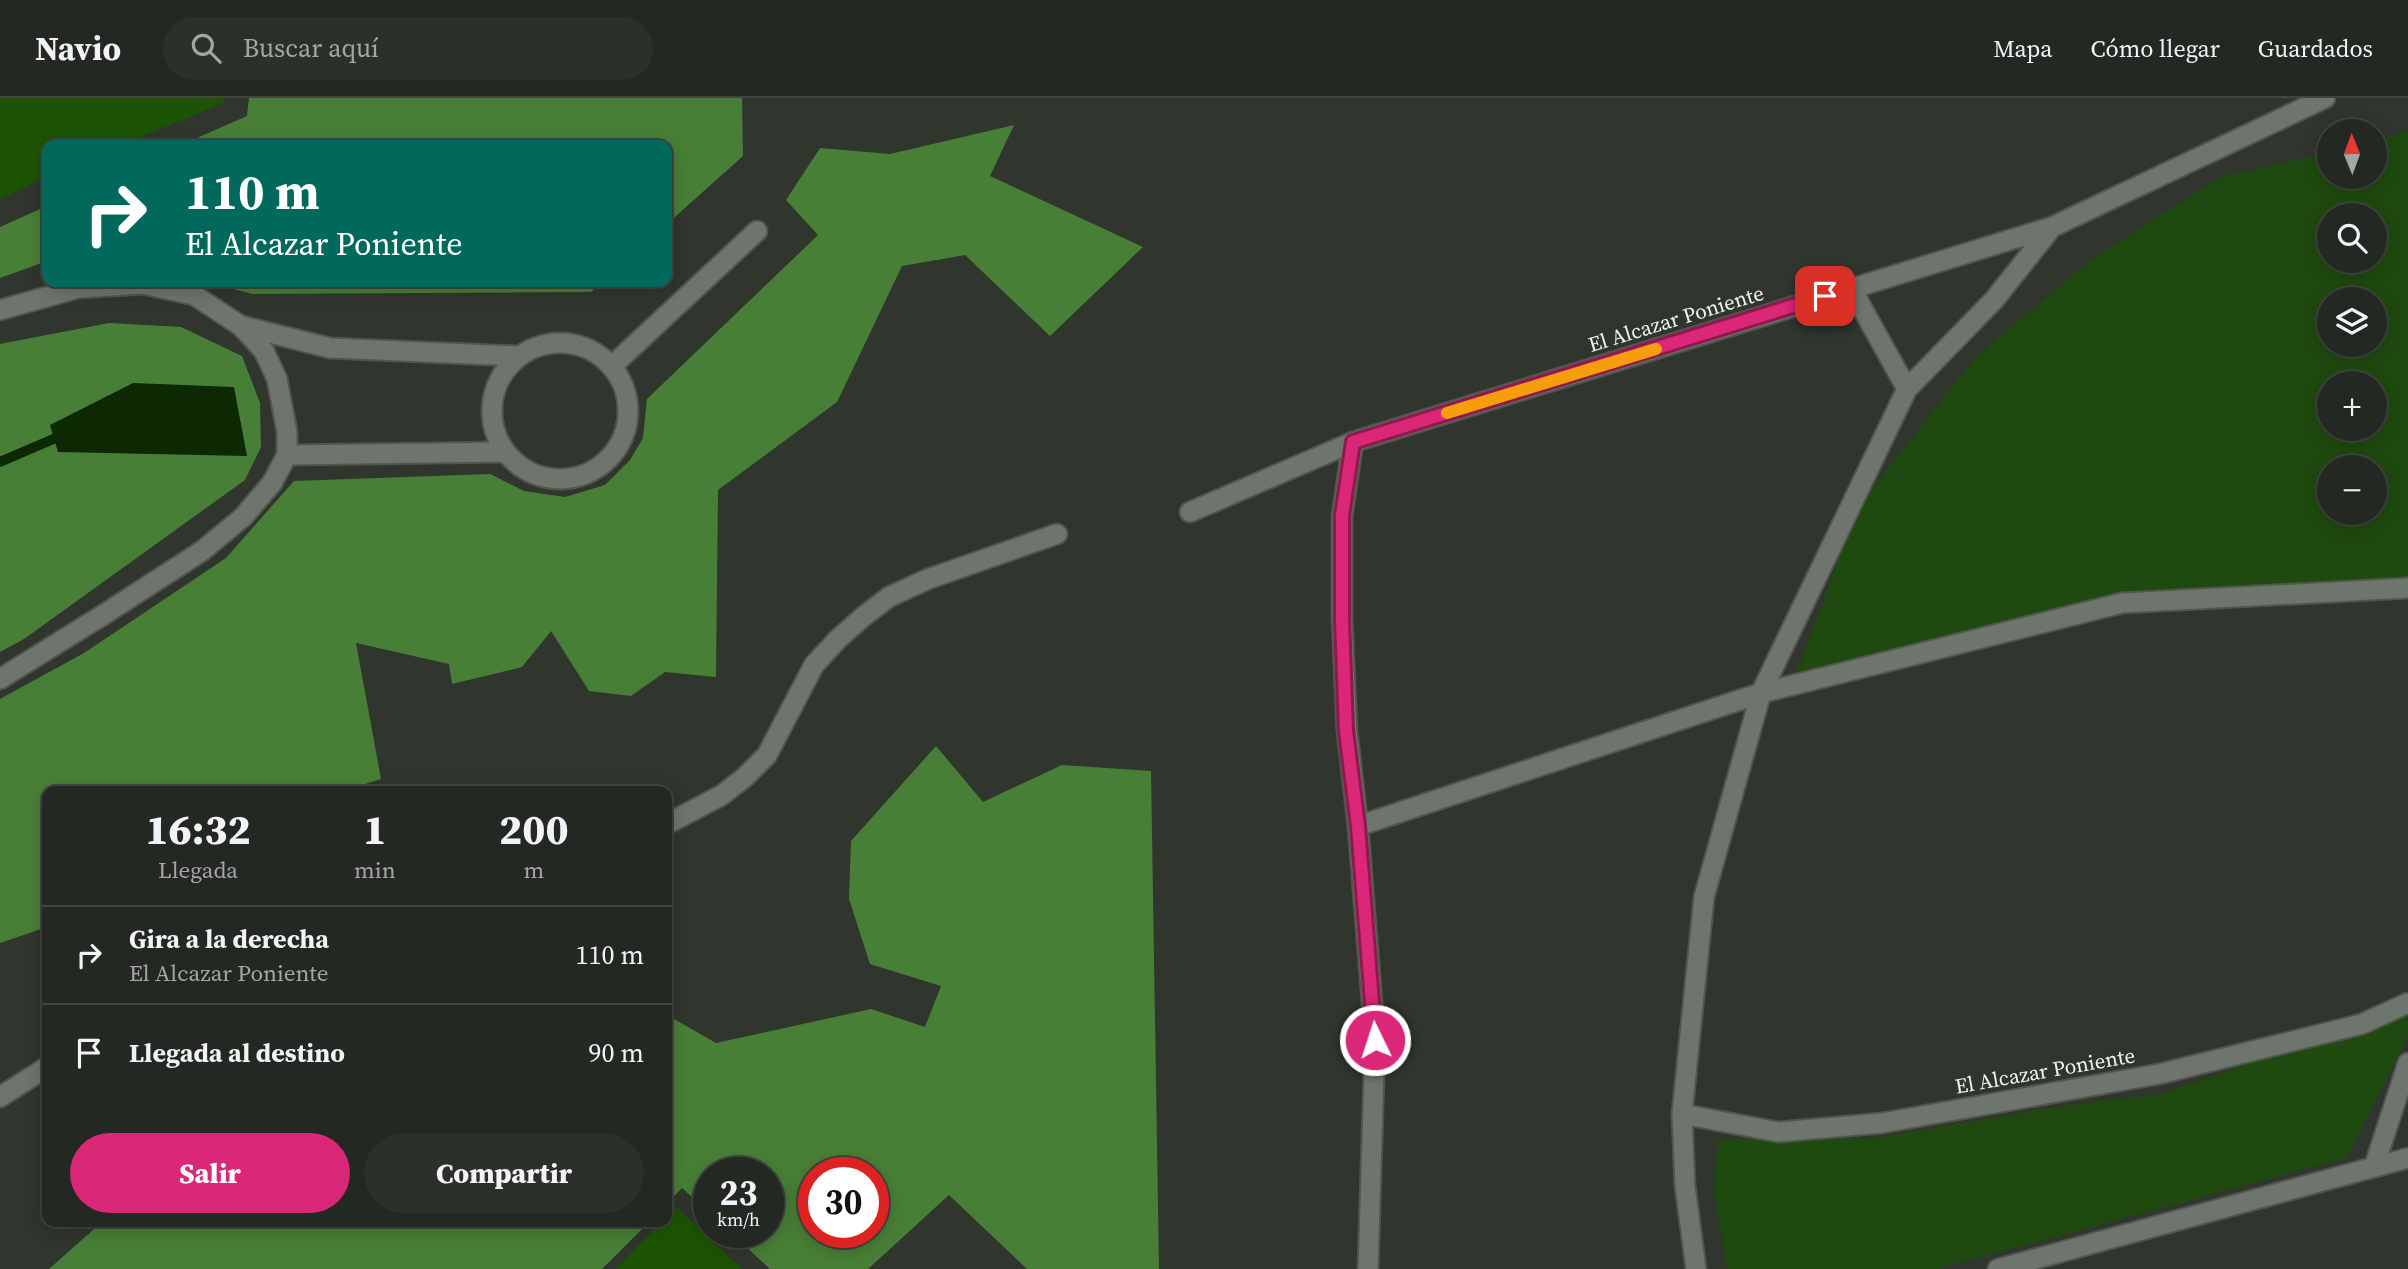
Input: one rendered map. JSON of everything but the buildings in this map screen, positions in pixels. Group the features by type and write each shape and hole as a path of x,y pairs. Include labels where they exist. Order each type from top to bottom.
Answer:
{"street":[{"name":"El Alcazar Poniente","path":"1189,512 1353,442 2052,227 2325,98"},
{"name":"El Alcazar Poniente","path":"1696,1269 1685,1186 1682,1114 1704,897 1761,693 1906,389 1994,300 2052,227"},
{"path":"612,366 757,231"},
{"path":"0,310 78,288 94,287"},
{"path":"0,679 202,551 243,517 272,483 287,455 287,432 277,379 264,351 241,326 194,295 157,287"},
{"path":"1851,288 1906,389"},
{"path":"241,326 330,348 518,356"},
{"path":"564,342 587,347 612,366 627,393 628,425 615,453 590,473 559,480 528,472 504,452 493,428 492,401 500,376 518,356 540,345 564,342"},
{"path":"1353,442 1342,516 1342,619 1346,731 1358,826 1375,1040 1368,1269"},
{"path":"287,455 504,452"},
{"path":"672,821 722,795 746,777 767,755 814,665 838,639 889,597 928,579 1057,534"},
{"path":"1358,826 1761,693 2122,603 2408,588"},
{"name":"El Alcazar Poniente","path":"1682,1114 1778,1132 1882,1123 2159,1074 2362,1024 2408,1003"},
{"path":"2374,1167 2408,1063"},
{"path":"0,1097 42,1070"},
{"path":"1998,1269 2408,1158"}],"shaded area":[{"path":"2408,130 2408,579 2126,592 1793,683 1858,507 1974,359 2093,258 2221,177 2317,156 2317,189 2387,189 2387,137"},
{"path":"133,383 234,387 247,456 58,452 50,425"},
{"path":"2408,1010 2408,1036 2346,1158 1937,1269 1727,1269 1713,1185 1719,1139 1875,1138 2069,1105 2160,1094"}],"green space":[{"path":"249,98 742,98 743,156 672,220 672,140 192,140 247,116"},
{"path":"1014,125 990,176 1143,247 1050,336 965,255 902,266 837,402 718,490 716,677 665,672 631,696 589,691 551,631 522,667 452,684 449,664 356,643 381,779 359,786 42,786 42,929 0,943 0,699 84,653 226,558 294,481 490,474 524,491 565,497 605,485 630,460 643,438 647,399 818,235 786,200 820,148 890,154"},
{"path":"42,208 42,263 0,278 0,227"},
{"path":"227,287 596,287 591,292 252,294"},
{"path":"109,323 181,327 242,356 260,403 261,447 245,480 24,639 0,652 0,344"},
{"path":"936,746 983,802 1062,765 1151,771 1159,1269 1027,1269 949,1195 868,1269 770,1269 747,1248 784,1248 784,1157 693,1157 693,1198 682,1188 672,1198 672,1018 716,1043 871,1009 925,1027 941,986 870,964 849,899 851,841"},
{"path":"96,1227 644,1227 602,1269 49,1269"}],"waterway":[{"path":"0,462 65,434"}],"slow traffic":[{"path":"1447,413 1656,349"}],"route":[{"path":"1375,1040 1358,826 1346,731 1342,516 1353,442 1825,296"}]}
